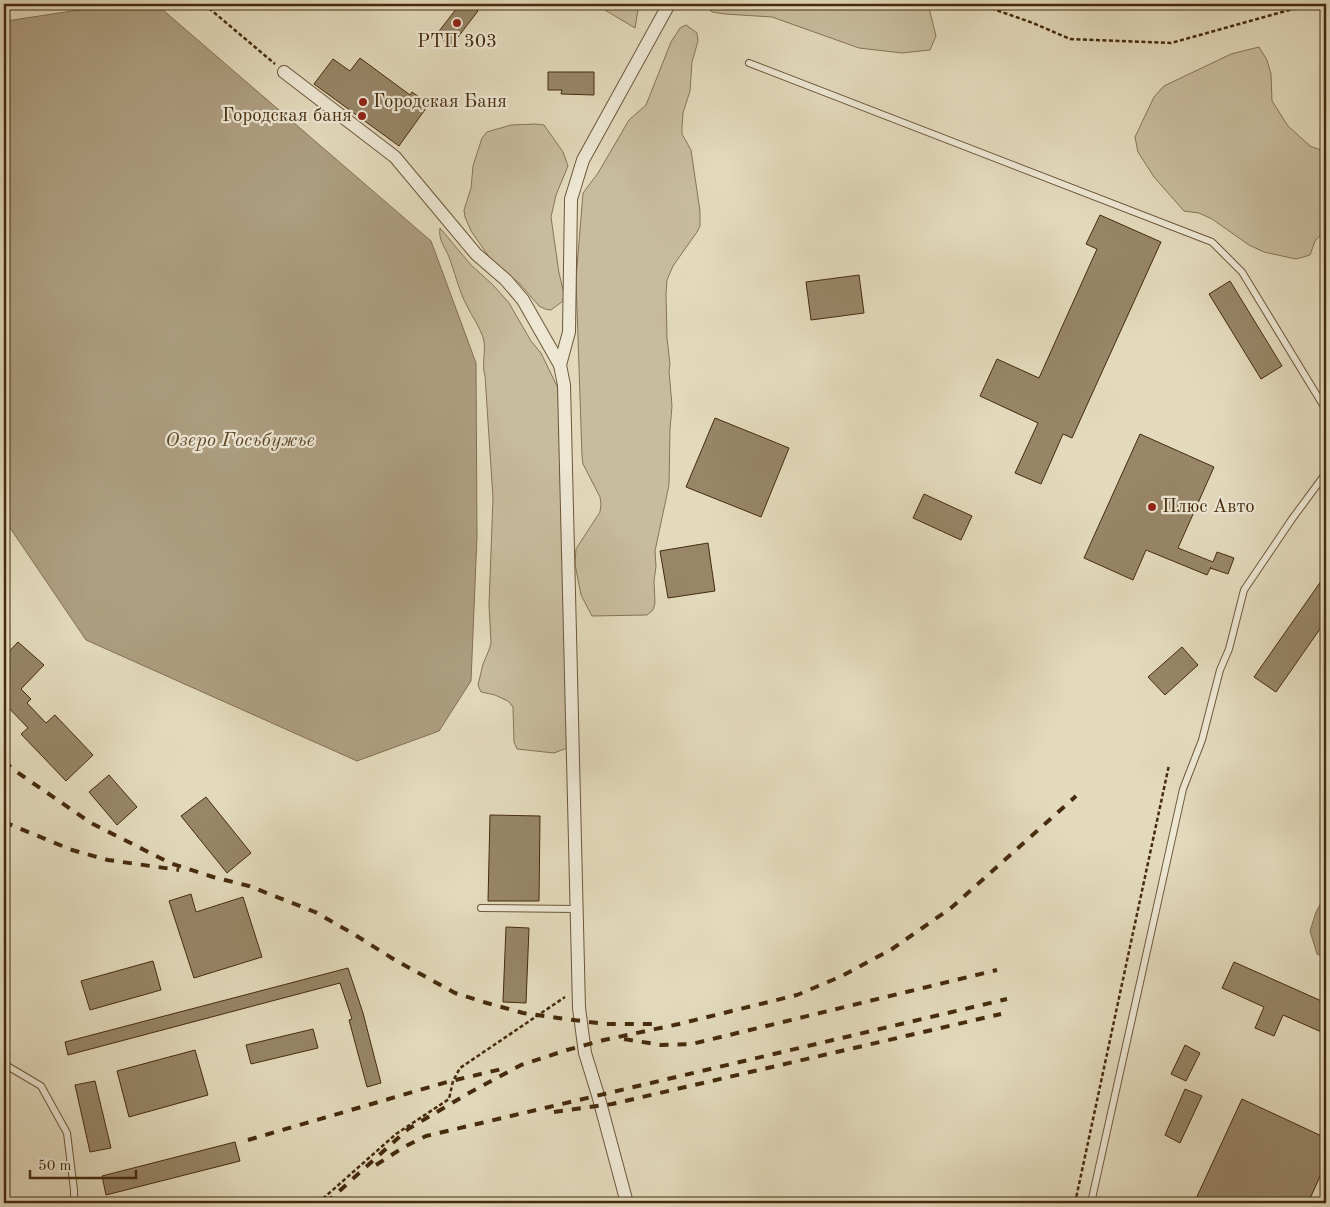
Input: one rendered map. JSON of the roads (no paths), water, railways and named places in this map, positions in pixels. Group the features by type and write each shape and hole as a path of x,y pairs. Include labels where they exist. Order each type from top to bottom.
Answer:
{"street":[{"path":"560,365 569,332 571,199 582,160 668,4"},
{"path":"284,72 395,157 476,254 506,280 523,300 560,365 564,385 578,1008 584,1054 598,1096 628,1203"}],"lane":[{"path":"749,63 1212,242 1242,272 1326,410"},
{"path":"1090,1203 1183,789 1202,740 1220,670 1229,649 1244,590 1326,473"},
{"path":"482,908 576,909"},
{"path":"4,1064 41,1086 67,1133 74,1203"}],"water":[{"name":"Озеро Госьбужье","path":"119,4 156,4 431,241 476,363 477,536 471,681 439,731 357,761 86,640 4,519 4,19 6,21"},
{"path":"1326,901 1326,958 1317,954 1310,931 1316,912 1321,903"}],"railway":[{"path":"4,761 14,770 91,823 170,863 249,886 315,912 455,993 523,1013 605,1024 656,1024"},
{"path":"326,1203 408,1129 521,1065 604,1040 797,995 842,976 892,949 951,908 1076,796"},
{"path":"4,822 72,850 108,860 179,870"},
{"path":"624,1039 661,1045 692,1044 997,970"},
{"path":"376,1165 404,1147 426,1136 1007,999"},
{"path":"554,1112 612,1104 1001,1014"},
{"path":"248,1140 447,1082 506,1068"}],"place":[{"name":"РТП 303","path":"457,23"},
{"name":"Городская Баня","path":"363,102"},
{"name":"Городская баня","path":"362,116"},
{"name":"Плюс Авто","path":"1152,507"}]}
